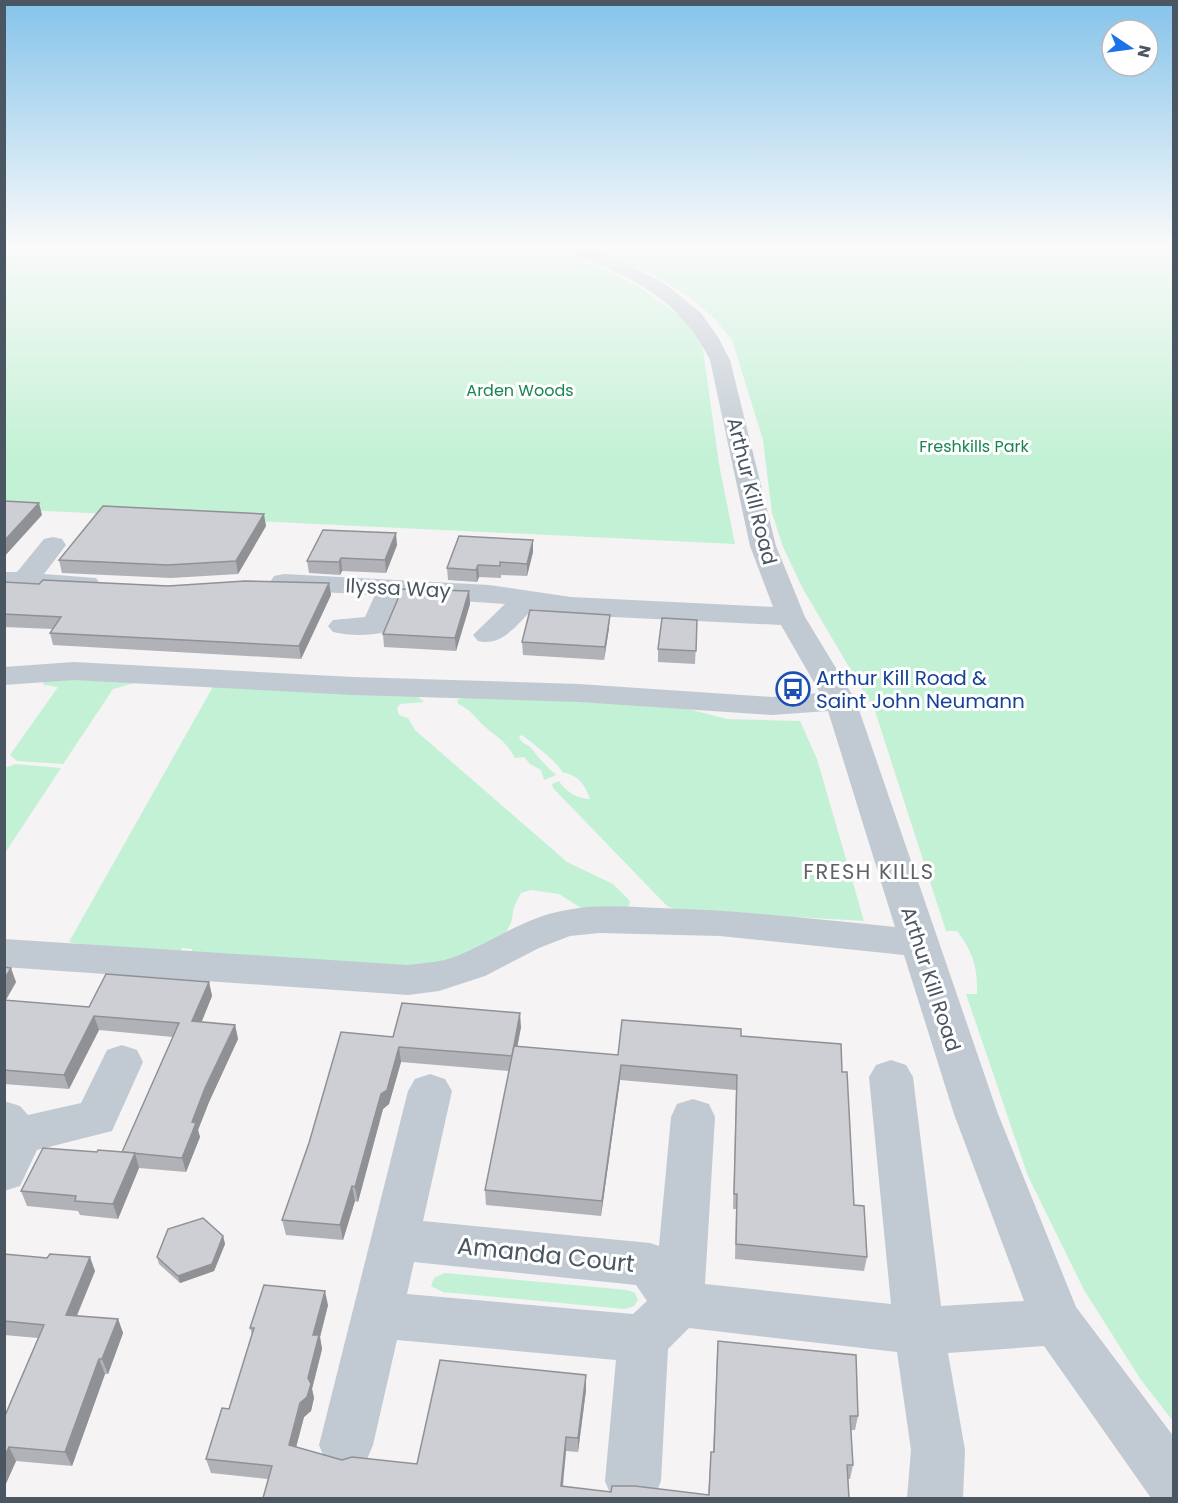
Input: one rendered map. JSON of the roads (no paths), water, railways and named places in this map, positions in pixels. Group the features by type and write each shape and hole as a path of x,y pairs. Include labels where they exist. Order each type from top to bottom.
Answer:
{"street":[{"name":"Arthur Kill Road","path":"694,316 713,341 720,360 762,546 791,617 840,701 976,1114 1057,1322 1173,1484"},
{"path":"14,580 52,545"},
{"path":"14,580 115,585"},
{"name":"Ilyssa Way","path":"258,583 393,587 489,593 571,606 791,617"},
{"path":"344,626 376,626 393,587"},
{"path":"488,635 527,599"},
{"path":"4,676 74,671 353,686 579,693 772,706 840,701"},
{"path":"4,953 408,980 439,976 471,966 525,938 566,923 600,920 720,923 920,943"},
{"path":"8,1142 96,1118 122,1062"},
{"path":"891,1077 919,1331 938,1450 935,1498"},
{"path":"346,1445 430,1091"},
{"path":"633,1481 643,1339 679,1304 693,1117"},
{"name":"Amanda Court","path":"394,1239 651,1265 679,1304"},
{"path":"679,1304 919,1331 1057,1322"},
{"path":"376,1315 643,1339"}],"place":[{"name":"Arthur Kill Road & Saint John Neumann","path":"793,689"}],"district":[{"name":"FRESH KILLS","path":"869,872"}],"park label":[{"name":"Arden Woods","path":"520,390"},
{"name":"Freshkills Park","path":"974,446"}]}
